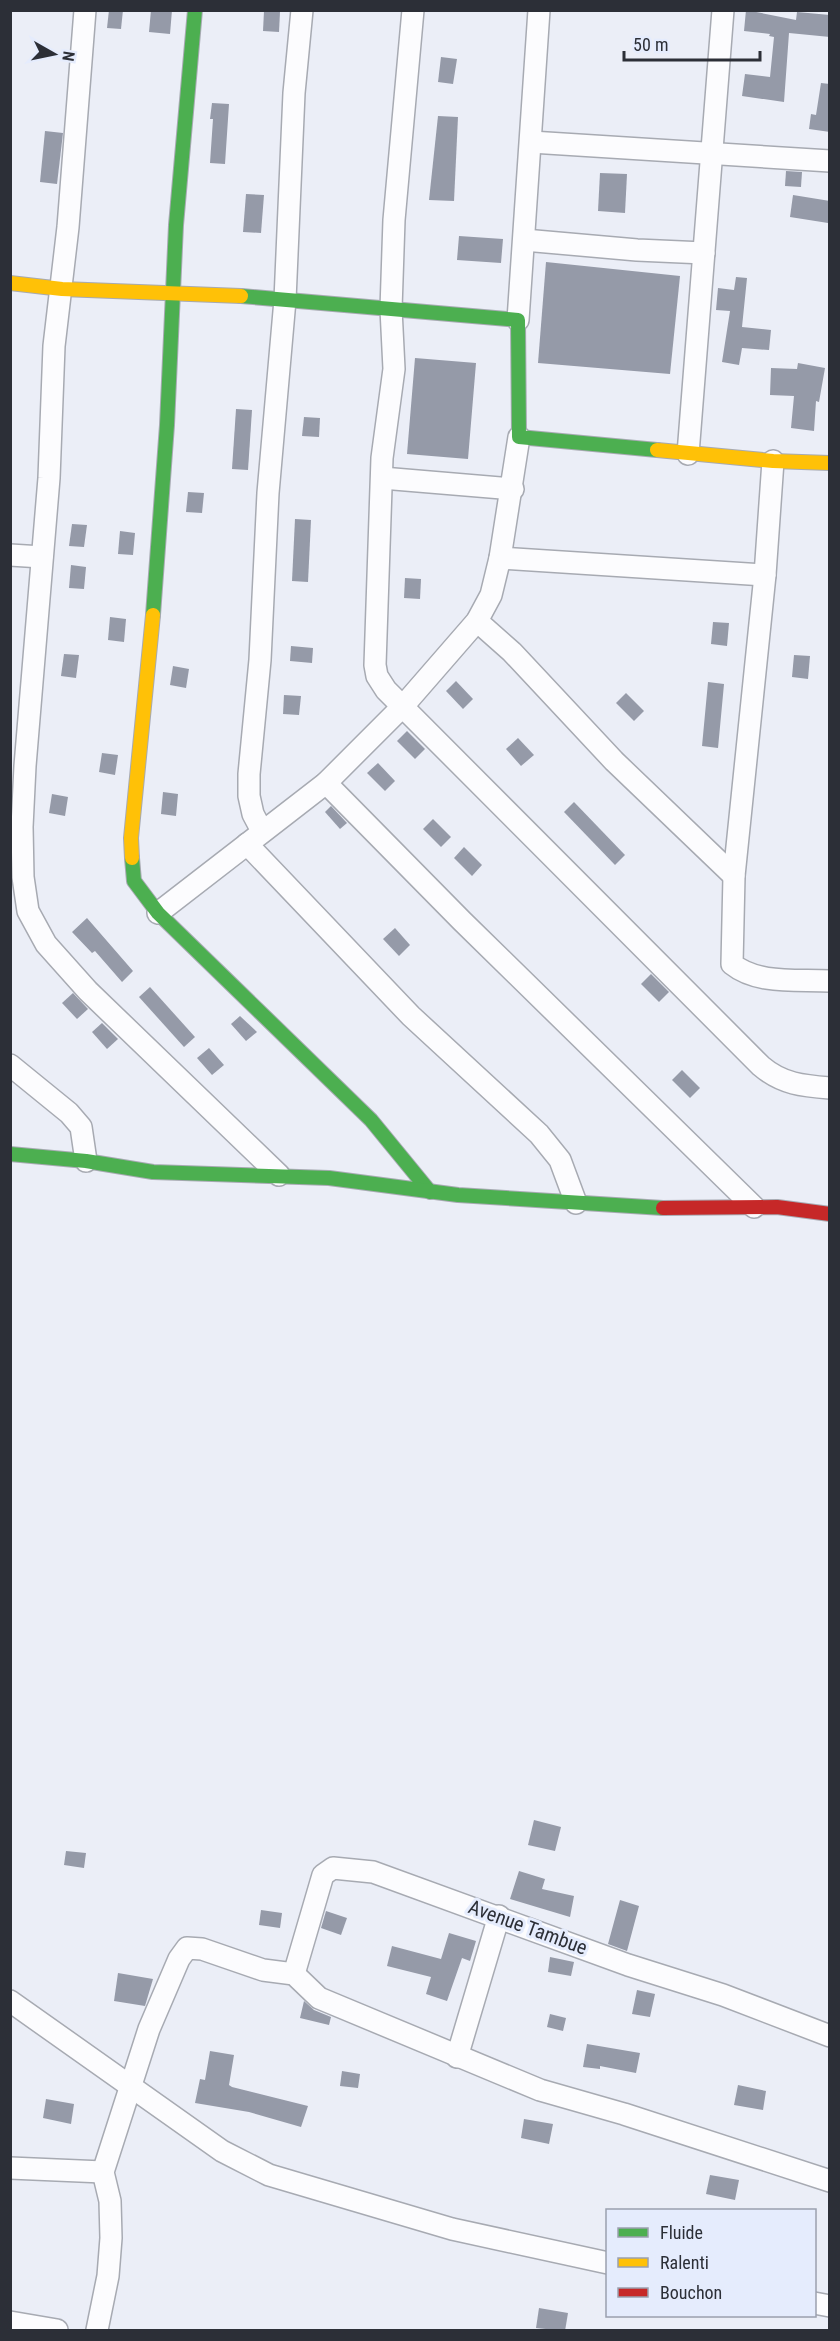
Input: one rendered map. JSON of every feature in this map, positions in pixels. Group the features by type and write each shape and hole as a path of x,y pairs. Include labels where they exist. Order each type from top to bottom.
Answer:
{"street":[{"path":"85,10 62,289 54,346 53,413 22,826 23,878 28,911 46,944 88,991 279,1175"},
{"path":"195,10 173,291 149,663 131,838 134,881 158,913 371,1120 430,1192"},
{"path":"302,10 294,93 285,300 268,493 256,722 249,774 254,838 411,1016 539,1134 560,1160 576,1203"},
{"path":"413,10 394,220 392,309 394,369 382,458 375,665 380,683 404,705 475,781 624,926 773,1077 790,1084 830,1088"},
{"path":"158,913 326,783 404,705 477,621 490,595 500,558 513,489 519,437 518,320 539,10"},
{"path":"688,454 723,10"},
{"path":"531,142 830,161"},
{"path":"524,240 637,250 704,253"},
{"path":"10,283 62,289 173,291 518,320"},
{"path":"519,437 688,454 830,463"},
{"path":"773,461 765,575 734,876 732,964 744,974 760,977 830,981"},
{"path":"382,478 513,489"},
{"path":"10,555 42,557"},
{"path":"500,558 765,575"},
{"path":"477,621 512,652 614,761 734,876"},
{"path":"326,783 462,921 754,1208"},
{"path":"10,1065 69,1113 81,1127 86,1161"},
{"path":"10,1154 86,1161 153,1172 329,1178 430,1192 576,1203 689,1210 777,1207 830,1214"},
{"name":"Avenue Tambue","path":"294,1974 323,1875 333,1868 373,1872 499,1916 628,1965 744,2003 830,2036"},
{"path":"457,2056 499,1916"},
{"path":"97,2331 108,2276 111,2238 110,2201 103,2172 149,2029 179,1959 187,1948 202,1949 263,1970 294,1974 319,1998 540,2090 624,2114 830,2181"},
{"path":"10,2001 222,2151 269,2175 452,2229 606,2263"},
{"path":"10,2168 103,2172"},
{"path":"10,2322 57,2331"}],"building":[{"path":"109,10 123,10 121,29 107,28"},
{"path":"151,10 172,10 170,34 149,32"},
{"path":"746,10 796,20 797,12 830,15 830,37 789,33 784,102 742,96 745,74 770,77 774,37 769,36 770,34 744,31"},
{"path":"264,11 280,12 279,32 263,31"},
{"path":"441,57 457,59 453,84 438,82"},
{"path":"821,83 830,84 830,132 809,129 811,114 816,115"},
{"path":"212,103 229,104 225,164 210,163"},
{"path":"438,116 458,117 454,201 429,200"},
{"path":"45,131 63,133 57,184 40,182"},
{"path":"786,171 802,172 801,187 785,186"},
{"path":"600,173 627,174 625,213 598,211"},
{"path":"246,194 264,195 261,233 243,232"},
{"path":"793,195 830,201 828,223 790,217"},
{"path":"459,236 503,239 501,263 457,260"},
{"path":"546,262 680,276 670,374 538,363"},
{"path":"736,277 747,278 742,327 771,330 769,350 742,348 739,365 722,362 730,311 716,310 718,288 734,290"},
{"path":"415,358 476,363 468,459 407,454"},
{"path":"798,363 825,368 819,402 816,401 814,431 791,428 794,396 770,395 771,368 797,369"},
{"path":"236,409 252,410 248,470 232,469"},
{"path":"304,417 320,418 319,437 302,436"},
{"path":"188,492 204,493 202,513 186,512"},
{"path":"295,519 311,520 308,582 292,581"},
{"path":"72,524 87,525 84,547 69,546"},
{"path":"120,531 135,533 133,555 118,554"},
{"path":"71,565 86,567 84,589 69,588"},
{"path":"405,578 421,579 420,599 404,598"},
{"path":"110,617 126,619 124,642 108,640"},
{"path":"713,622 729,623 727,646 711,644"},
{"path":"291,646 313,648 312,663 290,661"},
{"path":"64,654 79,655 76,678 61,676"},
{"path":"794,655 810,656 808,679 792,677"},
{"path":"173,666 189,669 186,688 170,685"},
{"path":"456,681 473,699 463,709 446,691"},
{"path":"708,682 724,684 718,748 702,746"},
{"path":"626,693 644,711 634,721 616,703"},
{"path":"284,695 301,696 299,715 283,714"},
{"path":"407,731 425,749 415,759 397,741"},
{"path":"518,738 534,755 521,766 506,749"},
{"path":"102,753 118,755 115,775 99,772"},
{"path":"378,763 395,781 385,791 367,773"},
{"path":"163,792 178,794 176,816 161,814"},
{"path":"52,794 68,797 65,816 49,813"},
{"path":"574,802 625,855 615,865 564,812"},
{"path":"331,806 347,823 340,829 325,812"},
{"path":"433,819 451,837 441,847 423,829"},
{"path":"464,847 482,865 472,876 454,858"},
{"path":"87,918 133,971 122,982 95,951 92,953 72,932"},
{"path":"395,928 410,945 399,956 383,939"},
{"path":"651,974 669,992 659,1002 641,984"},
{"path":"150,987 195,1037 184,1047 139,997"},
{"path":"73,993 88,1009 77,1019 62,1003"},
{"path":"240,1016 257,1032 246,1041 231,1024"},
{"path":"102,1023 118,1039 107,1049 92,1032"},
{"path":"209,1048 224,1065 212,1075 197,1058"},
{"path":"682,1070 700,1088 690,1098 672,1080"},
{"path":"534,1820 561,1827 555,1851 528,1845"},
{"path":"66,1851 86,1853 84,1868 64,1865"},
{"path":"519,1871 545,1879 542,1889 574,1896 570,1917 510,1899"},
{"path":"620,1900 639,1906 627,1951 608,1944"},
{"path":"261,1910 282,1913 280,1928 259,1925"},
{"path":"326,1911 347,1918 341,1935 321,1928"},
{"path":"449,1933 476,1941 470,1961 462,1958 447,2001 426,1994 431,1977 387,1966 392,1946 441,1959"},
{"path":"550,1957 574,1962 571,1976 548,1972"},
{"path":"118,1973 153,1979 145,2006 114,2001"},
{"path":"637,1990 655,1994 650,2017 632,2014"},
{"path":"304,2001 314,2010 331,2017 329,2025 300,2018"},
{"path":"550,2014 566,2018 563,2031 547,2027"},
{"path":"587,2044 640,2053 636,2073 600,2066 600,2069 583,2067"},
{"path":"210,2051 234,2055 229,2085 232,2087 308,2106 301,2127 249,2112 195,2103 200,2079 205,2080"},
{"path":"342,2071 360,2074 358,2088 340,2086"},
{"path":"738,2085 766,2091 763,2110 734,2105"},
{"path":"46,2099 74,2104 71,2124 43,2118"},
{"path":"524,2119 553,2124 549,2144 521,2138"},
{"path":"710,2175 739,2180 735,2200 706,2194"},
{"path":"539,2308 568,2313 565,2331 536,2328"}],"traffic: fast":[{"path":"153,615 167,425 176,225 195,10"},
{"path":"241,296 518,320 519,437 657,450"},
{"path":"132,858 134,881 158,913 371,1120 430,1192"},
{"path":"10,1154 86,1161 153,1172 329,1178 458,1195 663,1208"}],"traffic: slow":[{"path":"10,283 62,289 241,296"},
{"path":"657,450 773,461 830,463"},
{"path":"132,858 131,838 153,615"}],"traffic: jam":[{"path":"663,1208 777,1207 830,1214"}]}
